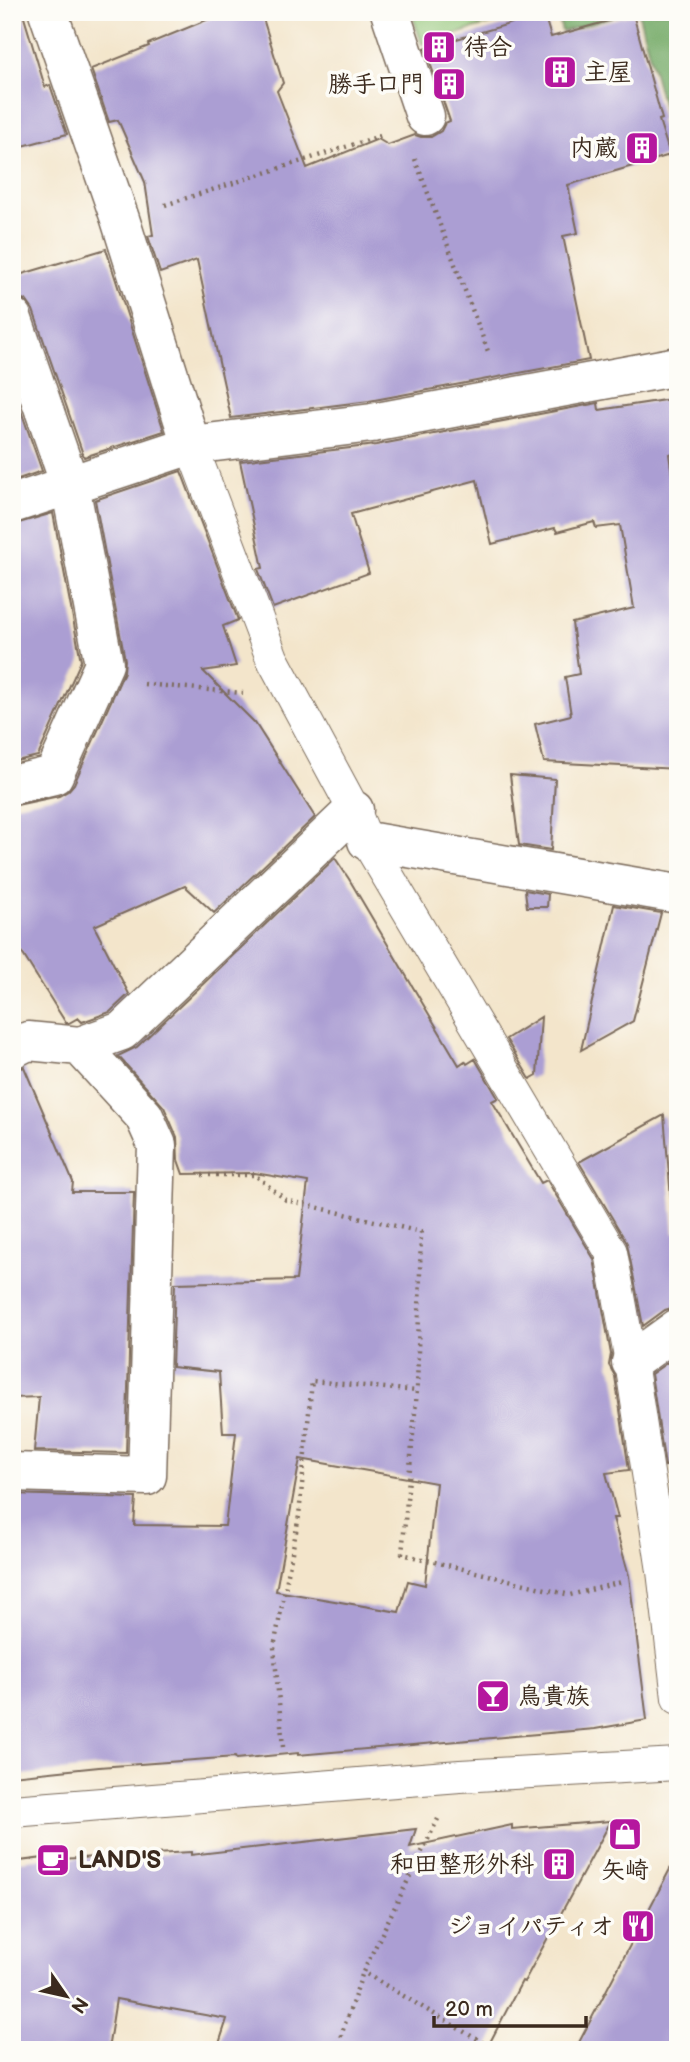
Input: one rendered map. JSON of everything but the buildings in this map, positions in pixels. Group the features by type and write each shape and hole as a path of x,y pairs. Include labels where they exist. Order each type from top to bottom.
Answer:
{"street":[{"path":"48,12 120,219 191,445 272,658 360,825 611,1252 663,1571 678,1698"},
{"path":"390,12 414,123"},
{"path":"12,317 70,485 104,663 54,775 12,785"},
{"path":"12,504 191,445 372,423 678,366"},
{"path":"360,825 678,894"},
{"path":"12,1049 28,1041 80,1046 122,1031 360,825"},
{"path":"12,1472 147,1476 157,1145 144,1116 80,1046"},
{"path":"631,1362 678,1328"},
{"path":"12,1811 460,1776 678,1764"}],"path":[{"path":"120,219 414,123 506,398"},
{"path":"97,679 293,698"},
{"path":"156,1175 255,1175 286,1200 421,1232 417,1391 402,1554 570,1595 663,1571"},
{"path":"287,1790 274,1647 299,1516 312,1381 417,1391"},
{"path":"336,2050 362,1972 460,1776"},
{"path":"362,1972 495,2050"}],"green space":[{"path":"411,12 531,12 422,44"},
{"path":"557,12 628,12 562,32"},
{"path":"638,12 678,12 678,165"}],"place":[{"name":"待合","path":"439,47"},
{"name":"主屋","path":"560,72"},
{"name":"勝手口門","path":"449,84"},
{"name":"内蔵","path":"642,148"},
{"name":"鳥貴族","path":"493,1696"},
{"name":"矢崎","path":"625,1834"},
{"name":"LAND'S","path":"53,1860"},
{"name":"和田整形外科","path":"559,1864"},
{"name":"ジョイパティオ","path":"638,1926"}]}
